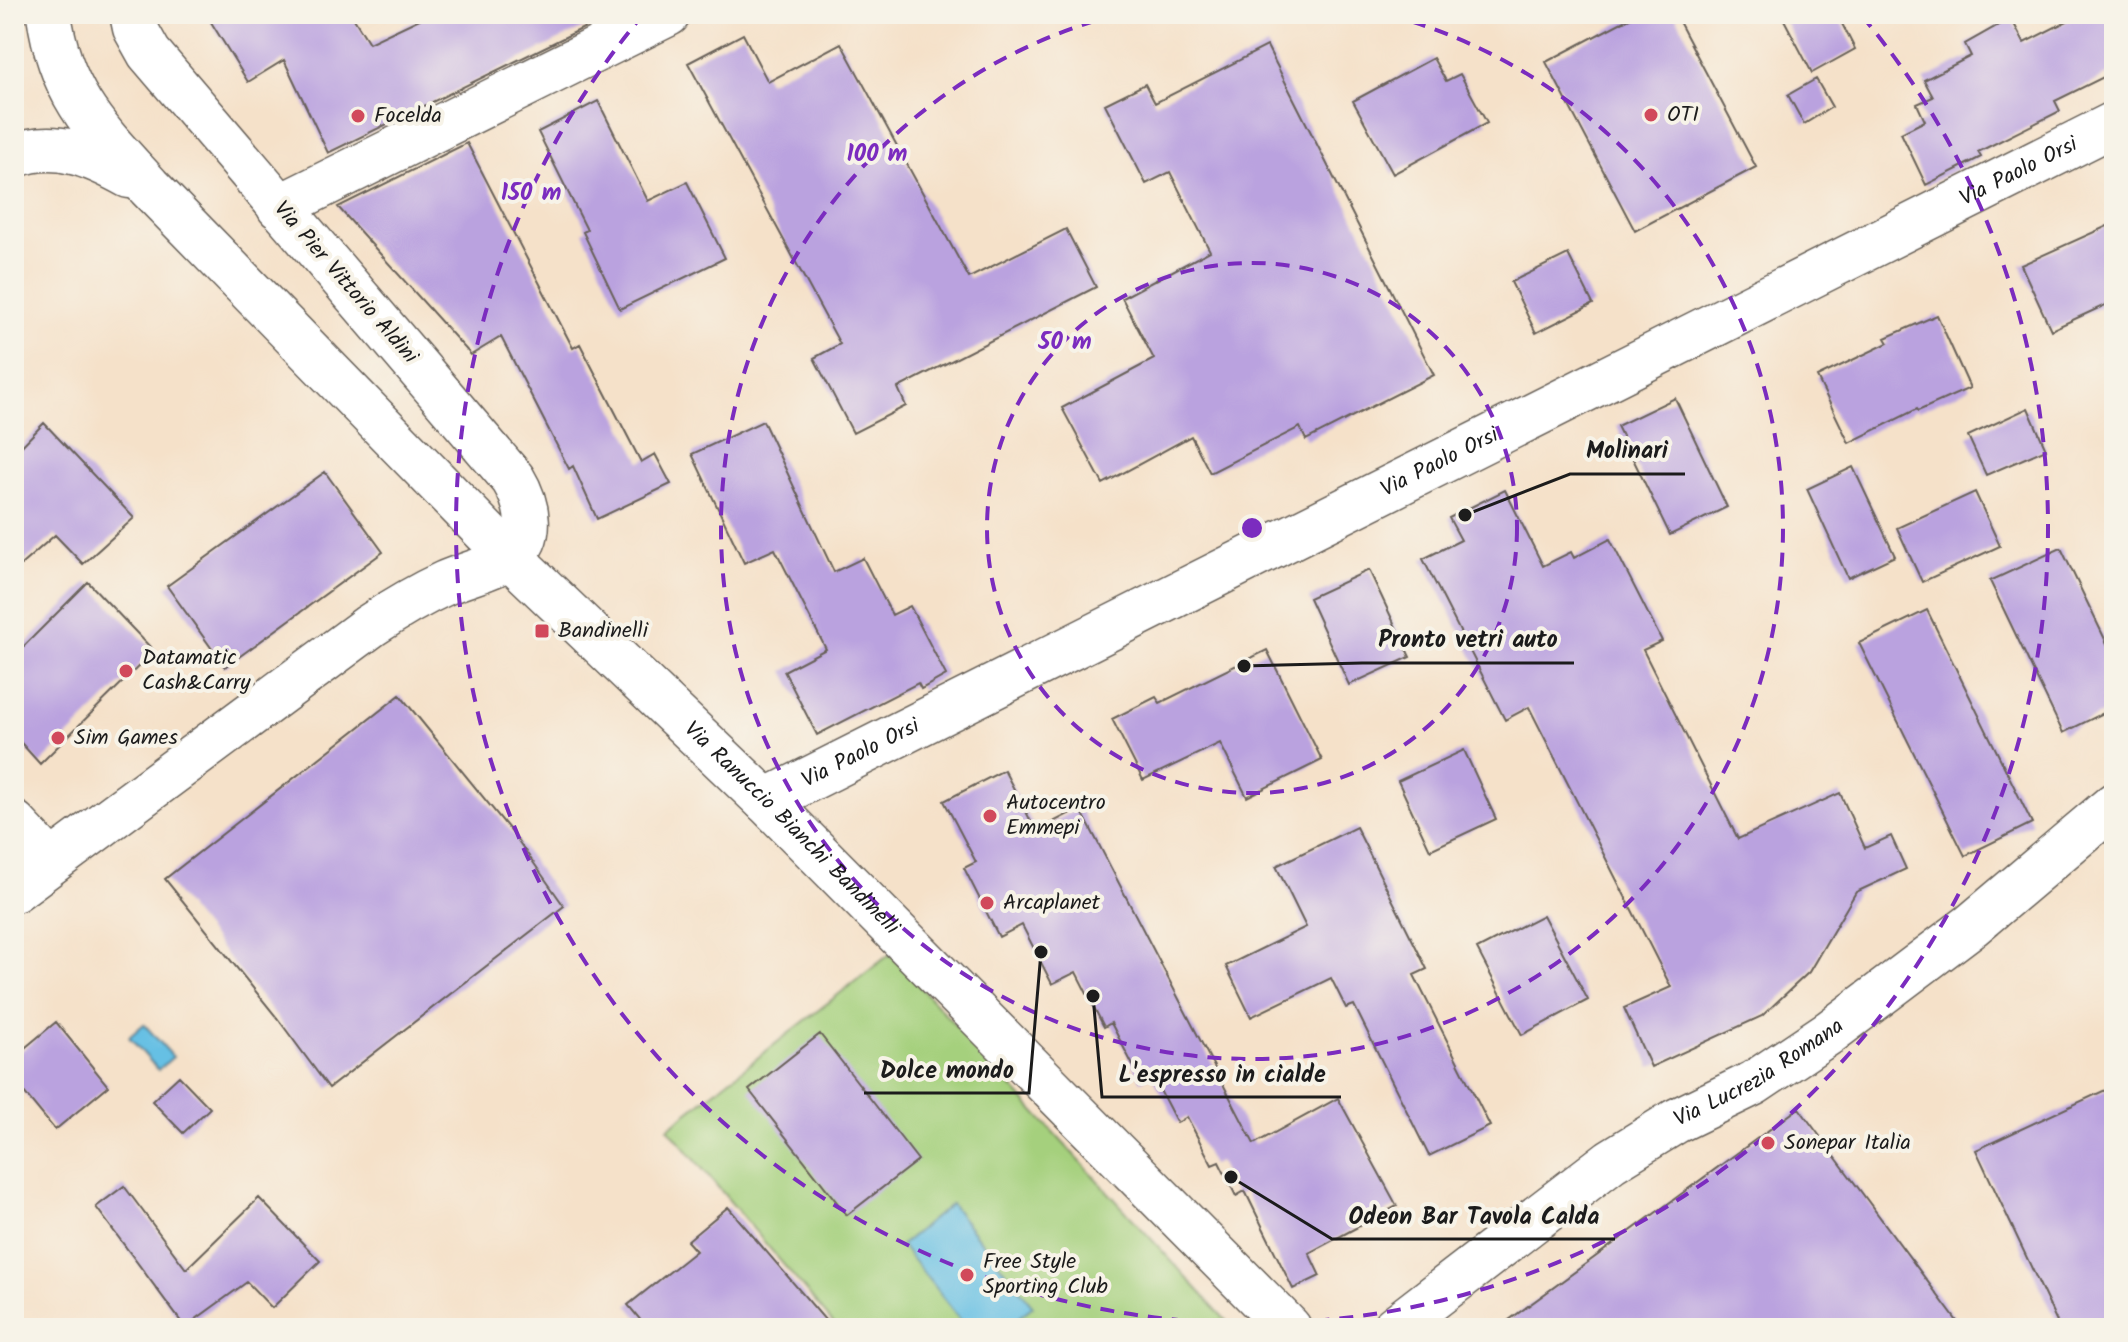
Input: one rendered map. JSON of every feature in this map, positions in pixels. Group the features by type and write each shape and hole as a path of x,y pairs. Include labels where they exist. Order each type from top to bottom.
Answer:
{"street":[{"name":"Via Ranuccio Bianchi Bandinelli","path":"49,14 60,61 80,108 149,187 290,335 510,557 766,801 1289,1328"},
{"name":"Via Pier Vittorio Aldini","path":"132,14 135,28 149,53 513,479 528,515 522,542 510,557"},
{"path":"279,207 668,14"},
{"name":"Via Paolo Orsi","path":"766,801 2114,124"},
{"path":"14,156 38,149 74,152 106,163 149,187"},
{"path":"14,890 370,626 421,595 510,557"},
{"name":"Via Lucrezia Romana","path":"1394,1328 1611,1161 1676,1121 1754,1083 1841,1024 1972,925 2114,805"},
{"path":"14,823 51,862"}],"green space":[{"path":"890,954 1233,1328 837,1328 668,1128"}],"water":[{"path":"144,1024 173,1057 158,1070 129,1037"},
{"name":"Free Style Sporting Club","path":"951,1204 1033,1306 1005,1328 967,1328 901,1245"}],"building":[{"name":"Focelda","path":"206,14 351,14 369,43 430,14 612,14 328,153 284,60 248,82"},
{"name":"OTI","path":"1637,14 1675,14 1756,167 1635,231 1546,62"},
{"path":"1781,14 1837,14 1855,49 1812,73"},
{"path":"2081,14 2114,14 2114,72 2055,101 2060,111 1978,152 1981,157 1926,185 1901,133 1925,121 1917,104 1933,97 1924,80 1971,56 1965,44 2011,18 2024,43"},
{"path":"743,34 768,82 841,43 969,278 1066,229 1096,287 898,388 906,406 853,433 814,358 840,344 688,63"},
{"path":"1267,46 1434,375 1306,440 1300,427 1210,473 1191,436 1103,484 1062,408 1154,359 1122,298 1210,251 1170,172 1146,184 1105,104 1145,84 1155,103"},
{"path":"1433,58 1446,81 1460,74 1487,123 1393,174 1353,101"},
{"path":"1816,79 1832,107 1804,124 1788,95"},
{"path":"598,101 648,201 687,182 725,258 620,309 583,232 587,230 538,132"},
{"path":"467,143 573,348 580,344 641,462 655,454 671,484 597,519 573,466 569,469 501,337 471,355 338,207"},
{"path":"2114,223 2114,301 2051,330 2021,265"},
{"path":"1568,254 1593,304 1536,333 1511,282"},
{"path":"1937,315 1970,388 1917,409 1849,443 1817,377 1888,343 1885,338"},
{"path":"1675,398 1727,507 1670,535 1617,426"},
{"path":"2028,408 2046,449 1986,475 1968,436"},
{"path":"763,421 834,572 863,558 892,615 910,606 946,675 921,689 918,683 817,735 784,671 826,649 775,549 744,563 692,454"},
{"path":"44,423 134,518 83,564 55,535 14,571 14,454"},
{"path":"1853,467 1895,556 1848,578 1807,489"},
{"path":"325,472 383,552 225,667 167,586"},
{"path":"1505,490 1543,566 1571,552 1574,558 1610,539 1662,641 1643,650 1738,839 1840,793 1865,848 1891,836 1906,869 1856,892 1809,972 1762,1016 1651,1067 1624,1008 1671,987 1529,707 1505,720 1423,559 1461,540 1449,518"},
{"path":"1975,492 2000,546 1922,582 1897,528"},
{"path":"2061,548 2114,658 2114,708 2063,733 1990,581"},
{"path":"1369,570 1410,657 1349,685 1309,598"},
{"path":"88,582 154,651 40,764 14,735 14,656"},
{"path":"1927,610 2032,823 1965,856 1859,643"},
{"path":"1267,650 1322,760 1247,797 1220,743 1143,780 1112,719 1156,697 1160,703"},
{"path":"400,695 514,835 564,906 329,1088 278,1019 165,879"},
{"path":"1464,750 1496,819 1430,850 1398,781"},
{"path":"1004,770 1036,831 1080,808 1254,1144 1338,1098 1397,1206 1309,1253 1320,1276 1293,1289 1245,1191 1236,1196 1219,1162 1212,1165 1187,1117 1177,1123 1152,1075 1141,1081 1111,1023 1104,1027 1076,972 1052,984 1022,925 999,937 964,868 976,862 944,801"},
{"path":"1356,827 1427,969 1414,975 1490,1126 1429,1156 1354,1005 1346,1008 1331,978 1251,1017 1226,966 1306,927 1276,866"},
{"path":"1543,915 1588,1000 1522,1035 1477,949"},
{"path":"56,1022 108,1086 55,1130 14,1080 14,1057"},
{"path":"820,1034 918,1160 847,1215 749,1090"},
{"path":"179,1076 210,1108 183,1133 152,1101"},
{"path":"2114,1086 2114,1328 2060,1328 1976,1150"},
{"path":"1799,1108 1962,1328 1498,1328"},
{"path":"124,1186 186,1269 259,1198 320,1261 272,1308 247,1282 185,1327 96,1207"},
{"path":"728,1207 832,1328 647,1328 628,1305 696,1251 687,1241"}],"place":[{"name":"OTI","path":"1651,115"},
{"name":"Focelda","path":"358,116"},
{"name":"Molinari","path":"1465,515"},
{"name":"Bandinelli","path":"542,631"},
{"name":"Pronto vetri auto","path":"1244,666"},
{"name":"Datamatic Cash&Carry","path":"126,671"},
{"name":"Sim Games","path":"58,738"},
{"name":"Autocentro Emmepi","path":"990,816"},
{"name":"Arcaplanet","path":"987,903"},
{"name":"Dolce mondo","path":"1041,952"},
{"name":"L'espresso in cialde","path":"1093,996"},
{"name":"Sonepar Italia","path":"1768,1143"},
{"name":"Odeon Bar Tavola Calda","path":"1231,1177"},
{"name":"Free Style Sporting Club","path":"967,1275"}]}
